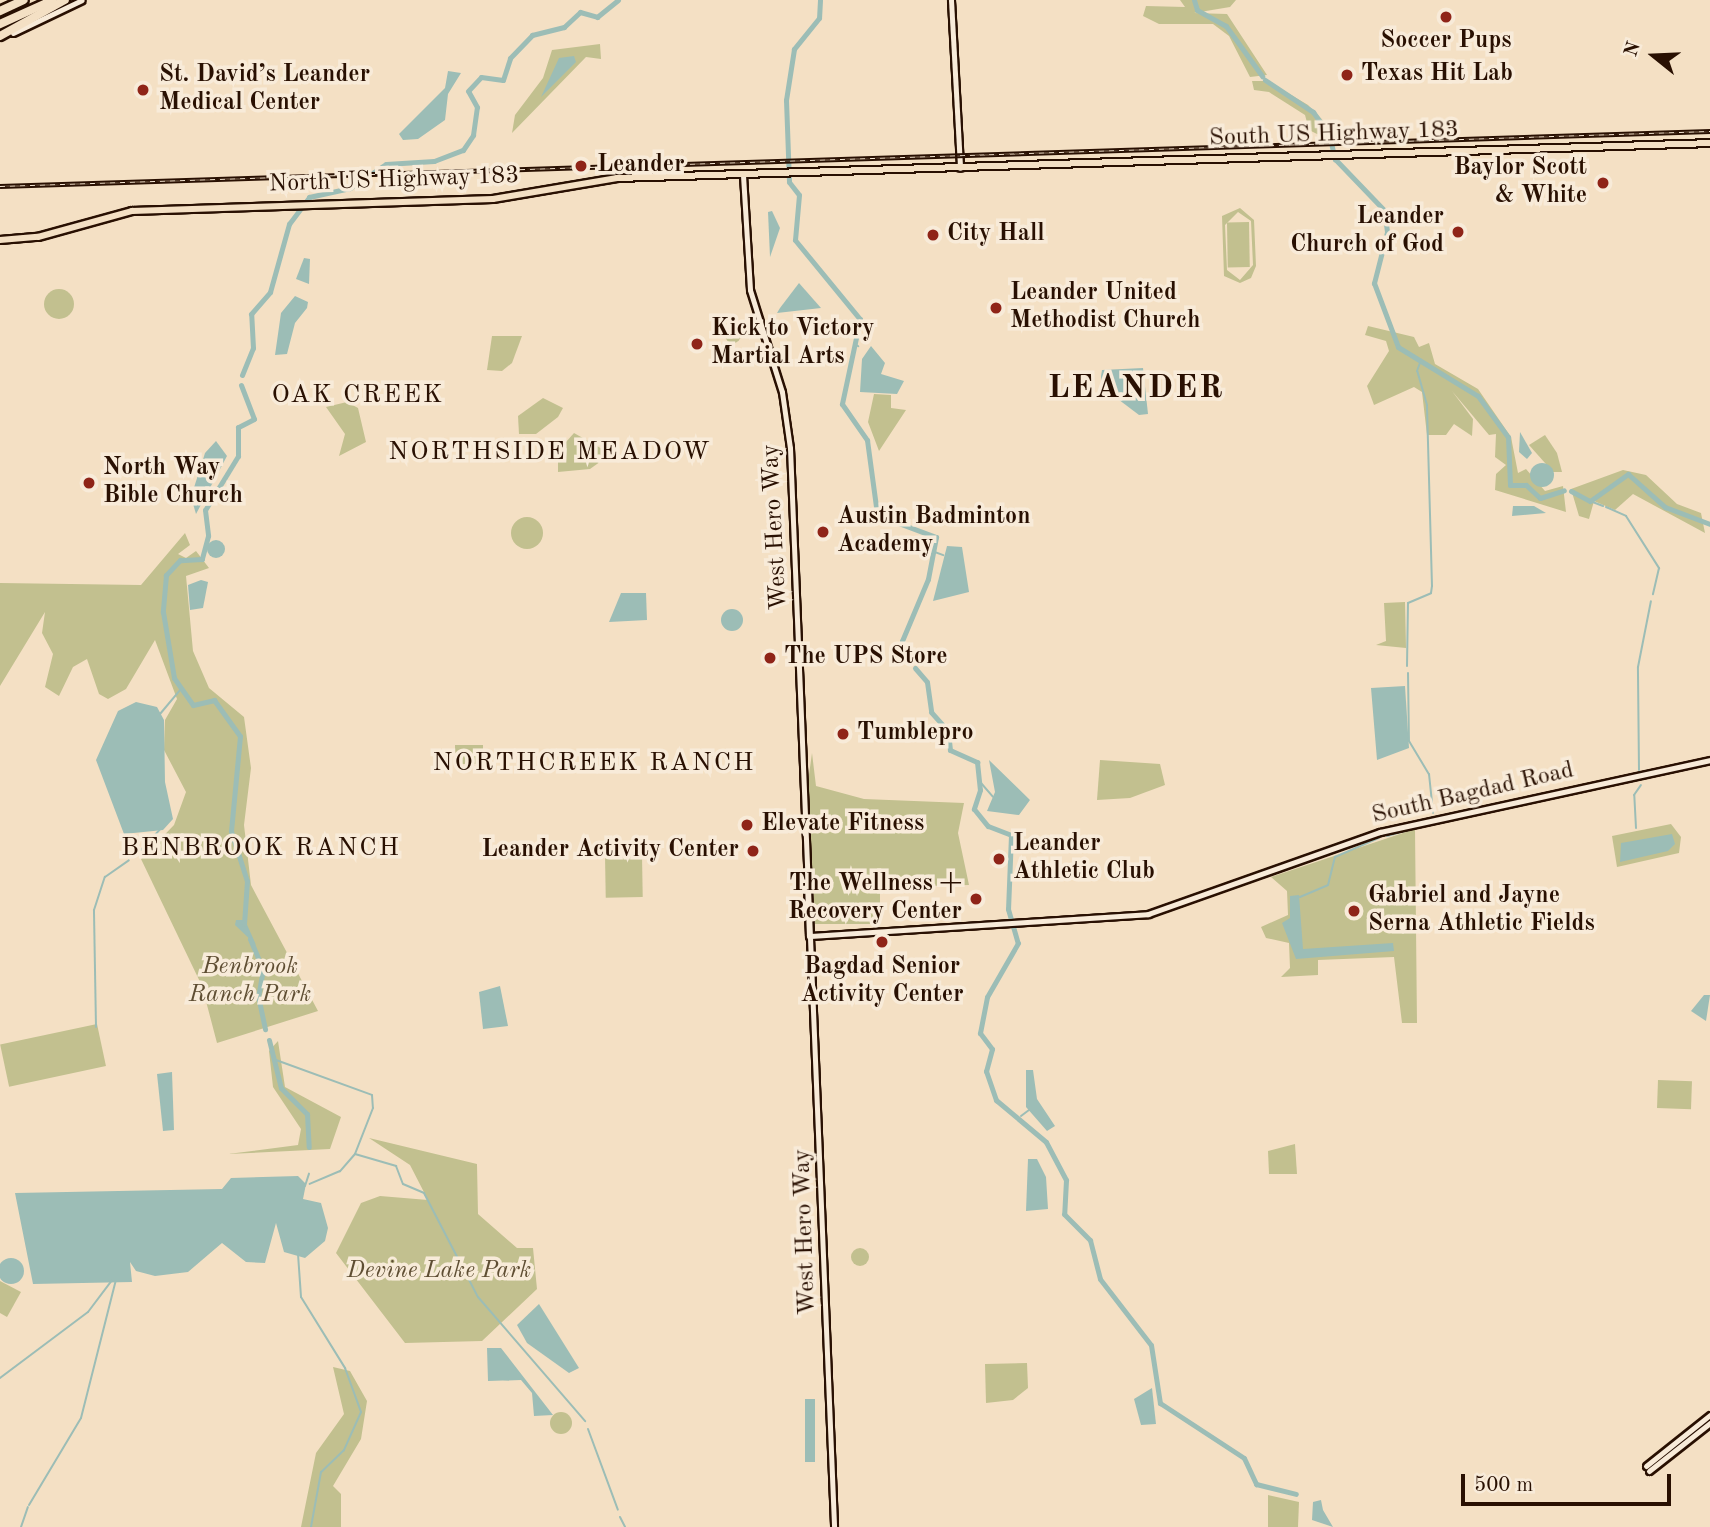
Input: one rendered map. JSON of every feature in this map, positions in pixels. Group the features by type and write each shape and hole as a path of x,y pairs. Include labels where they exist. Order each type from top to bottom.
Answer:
{"highway":[{"path":"0,8 17,0"},
{"path":"0,8 24,0"},
{"path":"0,24 53,0"},
{"path":"0,37 65,0"}],"main road":[{"path":"0,37 82,0"},
{"path":"951,0 960,168"},
{"name":"South US Highway 183","path":"960,168 1710,143"},
{"name":"North US Highway 183","path":"0,240 38,237 132,211 493,199 607,179 960,168"},
{"name":"West Hero Way","path":"743,175 750,290 788,423 834,1527"},
{"name":"South Bagdad Road","path":"809,936 1121,918 1208,896 1425,819 1710,760"},
{"path":"1710,1415 1647,1469 1710,1423"}],"green space":[{"path":"1180,0 1236,0 1230,7 1194,13 1227,14 1267,75 1250,77 1229,36 1213,24 1159,24 1143,16 1146,6 1185,7"},
{"path":"600,44 601,59 586,57 512,133 515,115 543,78 552,50"},
{"path":"1252,81 1268,81 1308,105 1337,135 1327,139 1309,130 1305,115 1269,92 1254,90"},
{"path":"1240,208 1254,220 1256,266 1251,278 1240,283 1224,276 1222,216","holes":["1238,212 1251,221 1253,265 1240,280 1227,270 1225,225"]},
{"path":"1227,222 1249,222 1250,267 1228,267"},
{"path":"59,289 65,290 73,298 73,310 65,318 59,319 53,318 45,310 44,304 45,298 53,290"},
{"path":"1368,326 1414,337 1419,347 1429,343 1435,364 1478,389 1511,437 1518,473 1526,469 1545,491 1563,486 1566,512 1495,490 1496,474 1506,465 1495,457 1496,434 1489,435 1452,391 1473,419 1472,436 1454,424 1446,435 1427,435 1422,392 1414,387 1374,405 1367,386 1389,351 1386,341 1365,335"},
{"path":"730,327 736,327 741,335 739,341 730,343 725,338 725,332"},
{"path":"492,336 522,336 512,363 502,371 487,370"},
{"path":"874,394 891,395 891,408 906,410 879,451 868,422"},
{"path":"543,398 563,408 558,417 536,434 519,434 518,416"},
{"path":"347,402 358,408 366,442 339,456 345,434 326,407"},
{"path":"574,433 611,454 590,469 558,472 558,451"},
{"path":"1545,435 1557,453 1562,472 1553,472 1529,445"},
{"path":"1623,470 1646,475 1677,504 1701,513 1705,533 1633,494 1615,510 1594,501 1589,519 1579,516 1571,489"},
{"path":"527,517 538,522 543,533 538,544 527,549 516,544 511,533 516,522"},
{"name":"Benbrook Ranch Park","path":"185,533 190,545 178,554 186,558 196,551 209,568 186,576 193,651 209,688 244,717 251,768 244,825 251,885 318,1011 217,1043 202,986 141,859 174,825 186,792 164,750 165,720 177,699 155,640 126,689 108,699 99,694 87,659 73,667 59,696 45,687 53,654 42,633 45,612 0,686 0,583 141,585"},
{"path":"1405,602 1406,648 1376,645 1386,641 1384,603"},
{"path":"455,745 483,745 483,764 455,764"},
{"path":"812,753 816,786 864,799 964,803 958,833 969,885 880,887 880,924 815,924 808,782"},
{"path":"1100,760 1160,764 1165,785 1130,798 1097,800"},
{"path":"1671,824 1681,837 1679,853 1617,867 1612,836"},
{"path":"1415,829 1417,1023 1402,1023 1394,957 1318,960 1318,975 1281,977 1290,968 1289,943 1266,938 1261,927 1288,915 1287,891 1271,877"},
{"path":"642,855 643,897 606,898 605,856"},
{"path":"97,1024 106,1066 9,1087 0,1045"},
{"path":"278,1041 285,1087 341,1117 330,1149 228,1154 298,1145 301,1129 273,1087 269,1051"},
{"path":"1658,1080 1692,1081 1691,1109 1657,1108"},
{"name":"Devine Lake Park","path":"369,1138 477,1164 478,1214 517,1248 533,1248 537,1289 482,1341 405,1343 336,1253 361,1203 380,1196 428,1200 410,1165"},
{"path":"1295,1144 1297,1174 1269,1174 1268,1151"},
{"path":"856,1248 864,1248 869,1257 867,1264 856,1266 851,1261 851,1253"},
{"path":"0,1281 21,1292 7,1317 0,1313"},
{"path":"1027,1363 1028,1388 1013,1400 986,1403 985,1364"},
{"path":"333,1367 350,1371 367,1401 361,1439 333,1486 341,1494 341,1527 301,1527 316,1453 344,1414"},
{"path":"561,1412 569,1415 572,1423 569,1431 561,1434 553,1431 550,1423 553,1415"},
{"path":"1268,1495 1299,1502 1298,1527 1268,1527"}],"water":[{"path":"574,56 576,62 541,97 559,58"},
{"path":"448,71 461,73 448,94 445,120 418,139 403,140 399,134 445,88"},
{"path":"772,211 780,228 770,257 768,212"},
{"path":"304,258 310,259 309,284 296,279"},
{"path":"799,283 821,308 777,313 780,308"},
{"path":"295,296 308,302 307,308 295,323 287,354 275,355 281,313"},
{"path":"871,346 885,363 881,374 904,381 897,394 860,392 862,359"},
{"path":"1143,368 1148,414 1139,415 1102,387 1101,376 1102,370"},
{"path":"1520,432 1532,453 1527,459 1519,452"},
{"path":"216,441 227,456 196,514 191,497 205,453"},
{"path":"1542,463 1550,467 1554,475 1550,483 1542,487 1534,483 1530,475 1534,467"},
{"path":"1513,506 1534,506 1546,513 1512,516"},
{"path":"216,540 222,543 225,549 222,555 216,558 210,555 207,549 210,543"},
{"path":"947,546 962,547 969,592 933,601"},
{"path":"201,580 208,582 203,608 190,610 188,585"},
{"path":"621,593 646,593 647,620 609,622"},
{"path":"732,609 740,612 743,620 740,628 732,631 724,628 721,620 724,612"},
{"path":"1405,686 1409,748 1377,760 1371,688"},
{"path":"136,702 157,707 164,720 165,782 173,819 163,830 124,834 96,760 118,711"},
{"path":"989,760 1030,800 1019,815 987,811 995,792"},
{"path":"1672,834 1675,844 1668,851 1620,862 1621,843"},
{"path":"1299,895 1303,949 1393,943 1394,951 1296,959 1282,923 1290,918 1290,896"},
{"path":"236,920 245,920 256,945 235,925"},
{"path":"500,986 508,1026 483,1029 479,992"},
{"path":"1704,995 1710,995 1706,1021 1691,1011"},
{"path":"1026,1070 1033,1070 1037,1099 1055,1126 1047,1131 1026,1107"},
{"path":"172,1072 174,1130 163,1131 157,1074"},
{"path":"1028,1159 1037,1159 1046,1177 1048,1209 1026,1211"},
{"path":"298,1176 306,1184 303,1199 321,1203 328,1228 325,1241 305,1258 284,1252 276,1223 265,1263 246,1262 222,1243 188,1272 155,1276 136,1271 130,1262 132,1282 33,1284 15,1193 222,1189 231,1178"},
{"path":"11,1258 20,1262 24,1271 20,1280 11,1284 2,1280 -2,1271 2,1262"},
{"path":"539,1304 579,1368 569,1373 527,1343 517,1325"},
{"path":"487,1348 501,1348 553,1415 534,1416 532,1393 521,1380 488,1381"},
{"path":"1152,1388 1156,1424 1141,1425 1134,1399"},
{"path":"805,1399 815,1399 815,1462 805,1462"},
{"path":"1321,1500 1323,1510 1333,1527 1312,1520 1313,1502"}],"waterway":[{"path":"242,375 253,348 251,314 270,292 289,224 309,197 350,188 386,164 434,161 463,150 473,135 477,107 468,91 481,77 503,80 510,58 532,35 564,27 580,12 597,17 618,0"},
{"path":"820,0 819,18 794,49 786,100 789,182 799,195 795,240 860,319 842,404 867,440 876,507 893,521 936,537 928,579 902,641 909,660"},
{"path":"1194,0 1197,10 1226,26 1262,76"},
{"path":"1265,80 1313,112 1329,134 1335,159 1384,210 1387,232 1374,283 1398,347 1478,396 1508,437 1510,485 1526,485 1540,498 1564,490"},
{"path":"1407,666 1408,603 1431,593 1432,586 1427,405 1417,371 1421,360"},
{"path":"241,385 254,419 238,427 238,456 205,510 208,536 202,559 180,560 166,575 163,612 174,678 193,705 214,700 240,736 231,831 247,881 244,924"},
{"path":"1571,491 1590,501 1628,474 1665,507 1710,524"},
{"path":"1590,501 1603,506"},
{"path":"1606,507 1626,516 1659,568 1653,594"},
{"path":"932,551 943,555"},
{"path":"1639,770 1638,667 1651,601"},
{"path":"915,668 927,682 931,712 948,731 950,750 977,762 980,790 974,809 988,826 1011,835 1008,909 1018,943 987,997 980,1033 992,1049 986,1071 996,1100 1046,1142 1066,1180 1064,1214 1090,1240 1100,1279 1151,1345 1160,1403 1244,1458 1256,1484 1296,1494"},
{"path":"1408,673 1409,741 1429,774 1433,813"},
{"path":"160,714 182,688"},
{"path":"981,783 993,797"},
{"path":"1636,828 1634,795 1641,785"},
{"path":"1387,836 1434,823"},
{"path":"138,853 161,828"},
{"path":"1300,897 1328,885 1335,857 1379,838"},
{"path":"96,1027 94,910 105,877 129,860"},
{"path":"250,939 263,969 258,996 265,1029"},
{"path":"269,1040 281,1088 307,1114 309,1147"},
{"path":"276,1060 372,1095 373,1108 355,1154 340,1171 310,1184"},
{"path":"1021,1116 1029,1110"},
{"path":"355,1154 396,1166 403,1184 424,1193 478,1297 585,1421"},
{"path":"305,1186 309,1174"},
{"path":"298,1254 301,1297 345,1368 361,1412 344,1450 321,1472 311,1527"},
{"path":"29,1505 81,1418 116,1280"},
{"path":"0,1378 88,1312 111,1281"},
{"path":"588,1429 618,1510"},
{"path":"21,1527 28,1507"},
{"path":"620,1517 625,1527"}],"railway":[{"path":"0,186 1710,131"}],"place":[{"name":"Soccer Pups","path":"1446,17"},
{"name":"Texas Hit Lab","path":"1347,75"},
{"name":"St. David’s Leander Medical Center","path":"143,90"},
{"name":"Leander","path":"581,166"},
{"name":"Baylor Scott & White","path":"1603,183"},
{"name":"Leander Church of God","path":"1458,232"},
{"name":"City Hall","path":"933,235"},
{"name":"Leander United Methodist Church","path":"996,308"},
{"name":"Kick to Victory Martial Arts","path":"697,344"},
{"name":"North Way Bible Church","path":"89,483"},
{"name":"Austin Badminton Academy","path":"823,532"},
{"name":"The UPS Store","path":"770,658"},
{"name":"Tumblepro","path":"843,734"},
{"name":"Elevate Fitness","path":"747,825"},
{"name":"Leander Activity Center","path":"753,851"},
{"name":"Leander Athletic Club","path":"999,859"},
{"name":"The Wellness + Recovery Center","path":"976,899"},
{"name":"Gabriel and Jayne Serna Athletic Fields","path":"1354,911"},
{"name":"Bagdad Senior Activity Center","path":"882,942"}],"district":[{"name":"LEANDER","path":"1136,389"},
{"name":"OAK CREEK","path":"358,396"},
{"name":"NORTHSIDE MEADOW","path":"550,453"},
{"name":"NORTHCREEK RANCH","path":"594,764"},
{"name":"BENBROOK RANCH","path":"261,849"}]}
